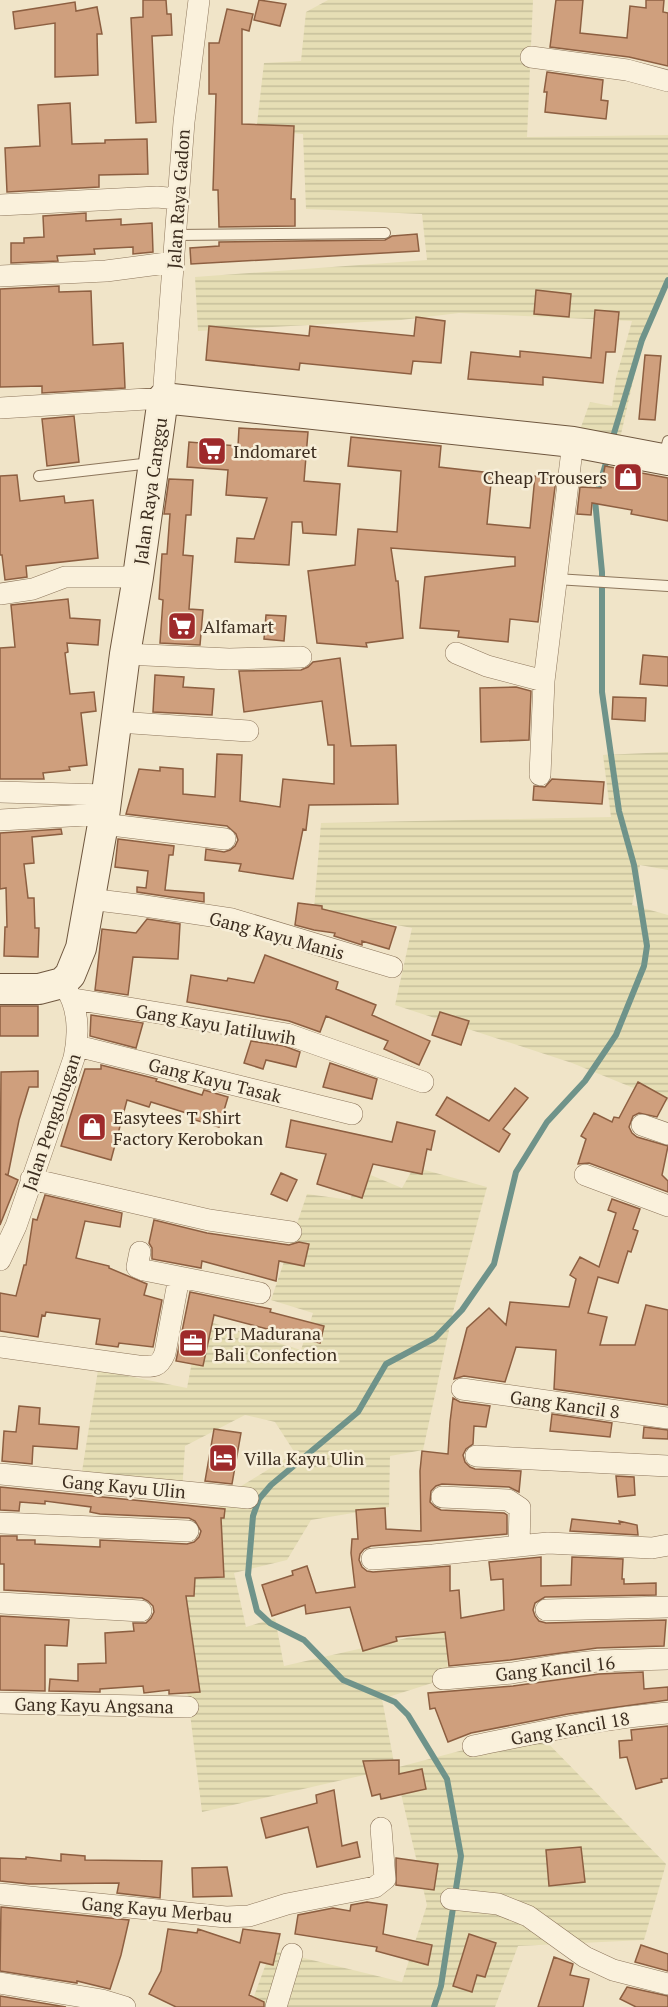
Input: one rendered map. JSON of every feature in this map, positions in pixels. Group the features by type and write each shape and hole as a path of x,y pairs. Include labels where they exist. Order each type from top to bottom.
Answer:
{"main road":[{"name":"Jalan Raya Canggu","path":"68,991 70,975 81,948 104,811 163,398 666,453"},
{"path":"0,989 68,991"}],"street":[{"name":"Jalan Raya Gadon","path":"163,398 184,122 199,0"},
{"path":"531,57 627,70 668,81"},
{"path":"0,206 157,197 178,199"},
{"path":"0,276 106,271 174,262"},
{"path":"0,408 163,398"},
{"path":"540,775 544,681 573,442"},
{"path":"0,594 33,589 65,577 138,578"},
{"path":"456,653 487,666 544,681"},
{"path":"125,654 229,659 301,657"},
{"path":"118,722 248,731"},
{"path":"0,792 104,811 225,839"},
{"path":"0,820 104,811"},
{"name":"Gang Kayu Manis","path":"88,899 232,919 392,967"},
{"name":"Jalan Pengubugan","path":"0,1260 8,1223 31,1179 77,1047 68,991"},
{"name":"Gang Kayu Jatiluwih","path":"68,991 287,1034 423,1082"},
{"name":"Gang Kayu Tasak","path":"77,1047 352,1114"},
{"path":"642,1125 668,1134"},
{"path":"585,1175 668,1206"},
{"path":"31,1179 209,1220 291,1233"},
{"path":"140,1252 137,1267 260,1293"},
{"path":"0,1347 138,1366 156,1366 165,1353 179,1276"},
{"name":"Gang Kancil 8","path":"462,1389 668,1418"},
{"path":"476,1456 668,1466"},
{"name":"Gang Kayu Ulin","path":"0,1474 249,1498"},
{"path":"442,1497 508,1500 520,1508 519,1546"},
{"path":"0,1523 188,1531"},
{"path":"372,1559 548,1543 652,1548 668,1545"},
{"path":"0,1603 141,1611"},
{"path":"546,1610 668,1607"},
{"name":"Gang Kancil 16","path":"443,1679 513,1673 598,1661 668,1659"},
{"name":"Gang Kayu Angsana","path":"0,1703 188,1707"},
{"name":"Gang Kancil 18","path":"474,1746 576,1725 668,1713"},
{"name":"Gang Kayu Merbau","path":"0,1894 226,1917 249,1916 286,1904 381,1884 385,1879 381,1828"},
{"path":"451,1899 498,1904 528,1916 585,1957 613,1970 668,1984"},
{"path":"276,2007 292,1954"},
{"path":"0,1983 102,2000 125,2007"}],"lane":[{"path":"175,235 384,233"},
{"path":"39,476 154,463"},
{"path":"556,579 668,586"}],"shaded area":[{"path":"328,0 533,0 527,137 668,135 668,286 643,337 619,443 577,438 590,402 612,406 616,378 632,321 459,313 401,320 198,331 195,277 427,260 422,214 306,209 303,134 279,132 257,124 264,63 301,61 306,12"},
{"path":"668,752 668,870 640,865 632,905 668,915 668,1102 572,1063 395,1005 412,928 314,909 321,823 611,817 603,755"},
{"path":"414,1167 487,1187 453,1312 423,1450 390,1456 389,1507 311,1520 287,1560 234,1573 246,1627 275,1618 284,1666 446,1629 448,1678 382,1699 395,1768 202,1812 188,1697 167,1609 225,1496 295,1453 275,1422 245,1415 185,1446 182,1493 80,1484 98,1370 187,1388 200,1319 301,1350 313,1313 271,1300 307,1194 350,1200 361,1171 402,1188"},
{"path":"536,1731 666,1864 644,1940 518,1946 495,2007 250,2007 271,1950 402,1982 427,1905 395,1768"}],"building":[{"path":"143,0 166,0 167,14 171,14 172,35 152,36 156,122 136,123 131,18 143,17"},
{"path":"259,0 286,4 280,26 254,20"},
{"path":"556,0 583,0 580,33 627,38 630,6 646,8 646,0 664,0 663,12 668,13 668,66 629,57 550,47"},
{"path":"75,2 76,11 97,7 102,34 97,34 98,75 55,77 55,23 15,29 13,12"},
{"path":"227,9 253,14 249,31 242,29 242,124 294,126 291,199 295,199 295,226 219,227 218,190 213,190 216,94 209,94 209,43 219,43"},
{"path":"547,72 603,80 601,100 608,101 606,119 545,112 547,92 544,92"},
{"path":"70,103 72,144 147,139 148,174 99,175 99,187 7,192 5,148 40,146 38,105"},
{"path":"86,213 86,221 121,219 121,225 152,223 153,252 133,254 133,247 94,249 95,254 57,256 58,261 11,263 11,243 24,243 24,238 44,237 43,216"},
{"path":"417,234 419,251 191,264 190,248 219,246 219,242 385,240 392,236"},
{"path":"59,286 59,292 91,291 93,345 123,343 125,388 42,393 42,386 0,387 0,289"},
{"path":"536,290 571,294 569,317 534,314"},
{"path":"595,310 619,312 615,352 606,352 603,383 543,377 543,385 468,379 471,352 520,357 520,351 591,358"},
{"path":"416,317 445,321 441,363 413,361 411,374 300,363 299,370 206,360 209,326 309,336 310,326 414,336"},
{"path":"645,355 661,356 655,420 639,419"},
{"path":"74,416 79,462 47,466 42,419"},
{"path":"239,428 308,432 304,481 340,484 336,535 303,533 302,522 292,522 289,565 235,562 237,538 254,539 267,498 226,495 228,470 187,467 189,442 238,446"},
{"path":"351,437 441,446 439,467 492,473 487,524 530,528 535,476 556,479 538,622 510,619 508,642 458,637 459,631 420,628 425,577 515,566 515,557 391,548 396,581 398,581 403,638 366,643 367,647 317,643 308,571 355,565 358,529 397,532 401,471 348,466"},
{"path":"605,466 668,478 668,521 631,514 632,510 592,503 591,515 577,514 580,487 601,488"},
{"path":"17,475 20,501 64,496 65,503 93,500 98,558 26,566 27,577 5,580 2,555 0,555 0,476"},
{"path":"169,479 193,480 191,515 186,515 183,555 193,556 189,609 203,610 200,645 160,643 163,600 159,599 162,554 167,554 170,514 164,514"},
{"path":"68,599 70,618 100,620 98,645 67,643 68,652 65,653 70,694 94,692 96,711 81,713 87,765 69,767 70,770 43,773 44,779 0,779 0,648 15,647 11,605"},
{"path":"266,615 286,616 284,641 264,639"},
{"path":"643,655 668,657 668,686 640,684"},
{"path":"340,658 351,746 396,745 398,804 309,805 306,830 303,829 293,879 239,871 241,864 205,860 206,849 224,852 235,846 238,840 236,834 227,826 126,814 139,769 160,771 160,767 183,769 183,794 215,797 217,754 242,755 240,801 280,807 283,779 334,784 334,745 328,745 322,701 244,712 239,671 301,670 313,662"},
{"path":"155,675 184,677 183,687 214,689 212,715 153,712"},
{"path":"516,687 531,691 529,740 481,742 480,688"},
{"path":"613,697 646,698 645,721 612,719"},
{"path":"552,779 604,782 602,804 533,800 534,786 545,787"},
{"path":"61,829 62,834 32,837 34,863 24,864 28,898 34,898 35,928 39,928 38,957 4,956 5,927 7,927 6,888 0,889 0,833"},
{"path":"118,839 174,846 173,855 169,855 165,890 204,893 204,902 137,892 137,887 146,888 148,871 115,867"},
{"path":"298,903 322,906 322,909 396,927 389,949 362,941 362,945 334,936 335,933 295,925"},
{"path":"147,919 180,924 178,959 133,957 128,995 95,990 102,929 136,933"},
{"path":"265,955 338,982 336,989 376,1005 372,1015 430,1041 419,1065 384,1049 388,1041 326,1016 320,1032 289,1021 187,1002 191,975 254,983"},
{"path":"0,1006 38,1006 38,1036 0,1036"},
{"path":"440,1012 469,1021 461,1045 432,1035"},
{"path":"91,1015 143,1023 136,1048 90,1036"},
{"path":"251,1041 284,1046 300,1052 296,1067 266,1060 263,1069 244,1063"},
{"path":"330,1063 377,1079 372,1099 323,1087"},
{"path":"101,1065 157,1079 156,1081 202,1095 204,1090 228,1097 219,1127 195,1120 196,1116 151,1102 149,1107 127,1100 111,1160 61,1146 85,1069 101,1069"},
{"path":"38,1071 38,1087 29,1087 19,1120 8,1175 5,1174 18,1180 0,1225 1,1072"},
{"path":"638,1082 667,1098 657,1117 639,1113 633,1116 629,1127 637,1137 668,1146 662,1175 668,1181 668,1192 589,1163 578,1164 586,1139 581,1136 594,1113 612,1122 614,1117 619,1118"},
{"path":"515,1088 528,1098 503,1129 510,1134 499,1152 436,1115 447,1097 489,1121"},
{"path":"291,1120 392,1142 397,1122 435,1131 431,1150 427,1149 422,1174 373,1164 362,1198 317,1184 326,1154 286,1147"},
{"path":"281,1173 297,1180 287,1201 271,1194"},
{"path":"45,1195 122,1213 120,1227 85,1221 76,1258 109,1266 109,1268 147,1284 144,1295 162,1300 153,1347 119,1343 118,1347 96,1344 100,1319 46,1312 45,1316 42,1315 38,1337 0,1331 0,1293 16,1296 24,1265 26,1265 33,1219 37,1220"},
{"path":"612,1199 640,1209 633,1229 638,1231 631,1252 628,1251 618,1283 598,1277 588,1313 607,1317 600,1345 635,1345 646,1305 668,1310 668,1405 554,1389 556,1350 516,1347 505,1382 464,1376 454,1379 467,1328 489,1308 506,1325 510,1302 569,1307 576,1279 570,1275 580,1257 599,1267 616,1213 608,1210"},
{"path":"154,1220 207,1233 289,1245 299,1242 309,1244 304,1266 279,1261 276,1281 202,1261 201,1268 152,1259 152,1248 149,1243"},
{"path":"190,1292 271,1309 270,1312 324,1326 320,1343 214,1315 203,1366 176,1361"},
{"path":"453,1398 460,1402 490,1406 486,1427 474,1426 473,1444 466,1449 463,1455 465,1462 475,1469 521,1471 519,1492 509,1487 442,1484 431,1491 430,1502 441,1510 504,1513 507,1515 507,1534 371,1546 360,1554 359,1560 362,1567 373,1572 450,1566 450,1591 459,1590 461,1618 504,1610 503,1579 491,1580 489,1562 541,1557 541,1586 571,1585 572,1557 623,1559 624,1584 656,1583 656,1595 545,1597 535,1603 533,1610 535,1616 539,1621 546,1623 666,1620 664,1646 597,1648 449,1666 445,1632 396,1637 397,1641 363,1651 350,1607 306,1614 305,1605 272,1616 262,1585 293,1575 292,1571 307,1566 316,1593 355,1587 351,1553 352,1539 358,1539 356,1510 385,1508 386,1529 421,1531 422,1451 448,1454"},
{"path":"19,1406 40,1408 39,1424 79,1427 77,1449 33,1446 32,1464 2,1461 4,1431 16,1432"},
{"path":"552,1414 612,1423 610,1437 550,1431"},
{"path":"644,1427 668,1430 668,1439 643,1438"},
{"name":"Villa Kayu Ulin","path":"214,1429 241,1433 232,1484 205,1481"},
{"path":"616,1476 634,1477 635,1495 618,1497"},
{"path":"0,1487 225,1509 224,1518 221,1518 224,1577 195,1578 194,1596 186,1596 200,1692 169,1694 169,1690 144,1693 143,1686 100,1689 100,1692 49,1691 50,1679 78,1681 78,1664 106,1663 105,1633 134,1631 133,1623 146,1623 151,1618 154,1612 153,1606 142,1598 4,1590 4,1564 0,1564 0,1536 17,1536 17,1540 35,1540 35,1544 100,1547 100,1540 187,1544 199,1537 201,1531 195,1521 189,1518 100,1514 90,1512 91,1507 45,1501 45,1504 20,1502 19,1511 0,1510"},
{"path":"572,1519 620,1524 619,1521 637,1525 638,1535 570,1531"},
{"path":"0,1616 69,1620 67,1646 45,1645 45,1691 0,1690"},
{"path":"643,1672 644,1689 668,1687 668,1700 568,1714 471,1733 448,1742 435,1708 430,1709 428,1693 513,1686 599,1674"},
{"path":"668,1726 668,1778 661,1779 662,1782 636,1789 627,1757 620,1758 619,1741 632,1740 631,1730"},
{"path":"399,1760 399,1774 422,1769 426,1789 381,1799 380,1794 372,1796 363,1761"},
{"path":"334,1790 342,1846 357,1842 360,1857 317,1867 308,1827 266,1838 261,1818 317,1803 316,1795"},
{"path":"581,1847 585,1882 549,1886 546,1850"},
{"path":"61,1854 85,1856 85,1860 162,1861 160,1898 117,1893 119,1883 29,1884 0,1881 0,1858 26,1859 26,1857 61,1861"},
{"path":"396,1858 438,1864 434,1890 396,1885"},
{"path":"227,1867 232,1896 193,1897 192,1868"},
{"path":"367,1902 387,1905 383,1934 432,1945 428,1965 376,1951 377,1947 295,1934 298,1915 333,1908 350,1911 351,1905"},
{"path":"1,1907 129,1920 110,1989 77,1981 77,1983 0,1971"},
{"path":"168,1929 197,1933 198,1929 240,1943 243,1929 280,1934 273,1965 260,1962 249,1995 264,2002 264,2007 176,2007 149,1994 161,1971"},
{"path":"469,1934 496,1943 485,1977 477,1975 472,1992 453,1986"},
{"path":"641,1945 668,1954 668,1971 635,1962"},
{"path":"554,1957 573,1964 570,1975 589,1979 583,2007 538,2007"},
{"path":"627,1987 668,1996 668,2007 636,2007 620,1999"},
{"path":"0,1996 66,2007 0,2007"}],"waterway":[{"path":"612,440 642,340 668,280"},
{"path":"434,2007 441,1986 461,1856 447,1779 408,1715 395,1702 343,1680 304,1640 270,1623 257,1611 248,1575 253,1516 259,1499 271,1485 358,1412 386,1364 435,1338 462,1310 494,1264 516,1172 547,1122 585,1081 616,1035 644,966 647,946 634,865 619,811 602,692 602,572 595,500 608,456"}],"place":[{"name":"Indomaret","path":"212,451"},
{"name":"Cheap Trousers","path":"628,477"},
{"name":"Alfamart","path":"182,626"},
{"name":"Easytees T Shirt Factory Kerobokan","path":"92,1127"},
{"name":"PT Madurana Bali Confection","path":"193,1343"},
{"name":"Villa Kayu Ulin","path":"223,1458"}]}
